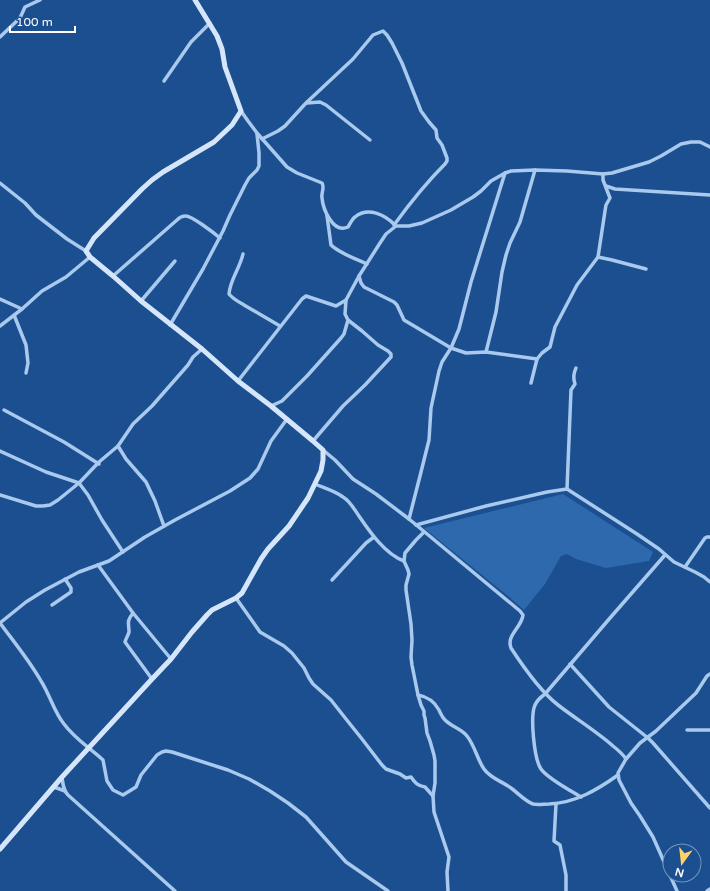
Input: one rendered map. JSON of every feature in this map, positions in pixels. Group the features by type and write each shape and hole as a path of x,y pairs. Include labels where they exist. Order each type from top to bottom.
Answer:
{"street":[{"path":"0,37 20,18 25,7 40,0"},
{"path":"194,0 217,36 222,49 225,67 240,112 287,167 297,173 322,183 323,186 321,196 327,215 331,245 334,248 367,264"},
{"path":"164,81 191,42 210,23"},
{"path":"262,139 285,126 306,103 353,59 373,34 383,31 392,43 402,63 421,110 436,130 437,138 442,145 447,158 445,164 427,183 395,226 386,234 359,276 346,300 345,314 348,320 362,330 378,345 388,351 391,354 391,357 343,406 313,441"},
{"path":"306,103 320,102 326,105 370,140"},
{"path":"86,251 94,238 142,189 163,172 214,142 232,125 240,112"},
{"path":"170,324 220,238 245,185 259,166 257,133"},
{"path":"327,215 334,225 342,229 348,227 354,217 368,211 384,216 395,226 409,226 422,223 451,210 473,197 491,181 511,171 567,171 603,174 649,162 681,144 700,142 710,147"},
{"path":"486,352 496,312 506,256 510,243 520,222 535,170"},
{"path":"409,519 429,440 431,408 439,371 459,329 471,282 505,173"},
{"path":"531,383 537,359 550,347 555,327 577,286 598,256 606,205 610,198 610,194 603,180 603,174"},
{"path":"0,183 25,203 36,215 67,239 86,251 90,258 141,301 287,419 335,460 353,479 409,519 513,604 523,615 523,620 510,638 510,644 515,653 545,694 608,741 626,759"},
{"path":"605,186 615,189 710,195"},
{"path":"113,276 183,216 193,219 220,238"},
{"path":"243,254 229,294 236,301 280,326"},
{"path":"598,256 646,269"},
{"path":"0,326 42,291 66,277 90,258"},
{"path":"141,301 175,261"},
{"path":"359,276 364,287 394,302 404,320 450,348 466,353 486,352 537,359"},
{"path":"238,380 280,326 306,296 336,306 346,300"},
{"path":"0,299 22,309"},
{"path":"14,315 26,345 28,363 26,373"},
{"path":"271,406 282,401 307,376 344,334 348,320"},
{"path":"0,495 36,506 50,505 58,500 79,483 118,446 133,424 152,406 193,357 202,349"},
{"path":"567,489 571,390 575,384 573,373 576,368"},
{"path":"4,410 64,442 98,464"},
{"path":"287,419 271,441 258,469 250,478 230,491 145,537 109,561 65,579 26,602 0,623 41,680 63,723 74,736 103,760 107,781 112,790 123,795 136,787 142,775 157,755 166,751 228,770 249,779 288,803 306,817 346,862 388,891"},
{"path":"118,446 126,459 146,482 164,526"},
{"path":"0,849 62,777 171,659 192,632 212,610 236,598 242,592 268,549 289,526 302,508 321,471 323,450"},
{"path":"0,451 46,472 79,483 123,552"},
{"path":"315,484 336,492 344,497 351,504 374,537 396,557 404,561"},
{"path":"416,525 486,506 567,489 659,549 674,562 704,577 710,582"},
{"path":"424,532 405,553 404,561 409,574 406,590 412,624 411,658 418,695 424,711 427,733 435,761 435,784 433,796 434,812 449,857 447,872 448,891"},
{"path":"332,580 366,543 374,537"},
{"path":"685,567 705,538 710,537"},
{"path":"581,797 546,774 541,769 535,751 533,738 533,708 536,702 545,694 666,555"},
{"path":"98,565 133,613 171,659"},
{"path":"52,605 70,592 71,588 65,579"},
{"path":"236,598 260,632 284,646 292,653 304,668 313,684 331,700 382,765 386,769 406,778 411,777 415,783 421,787 425,787 433,796"},
{"path":"133,613 128,619 129,634 125,642 152,679"},
{"path":"570,664 608,707 648,738 710,808"},
{"path":"677,891 653,837 618,780 618,775 626,759 640,743 648,738 696,693 707,676 710,674"},
{"path":"418,695 433,702 439,709 443,718 468,737 483,769 487,773 511,788 532,804 556,804 581,797 618,775"},
{"path":"687,730 710,730"},
{"path":"62,777 65,791"},
{"path":"54,787 65,791 138,859 175,891"},
{"path":"556,804 554,841 560,846 566,875 566,891"}],"shaded area":[{"path":"563,494 653,552 649,561 606,568 576,559 567,554 561,556 545,584 524,610 424,528"}]}
